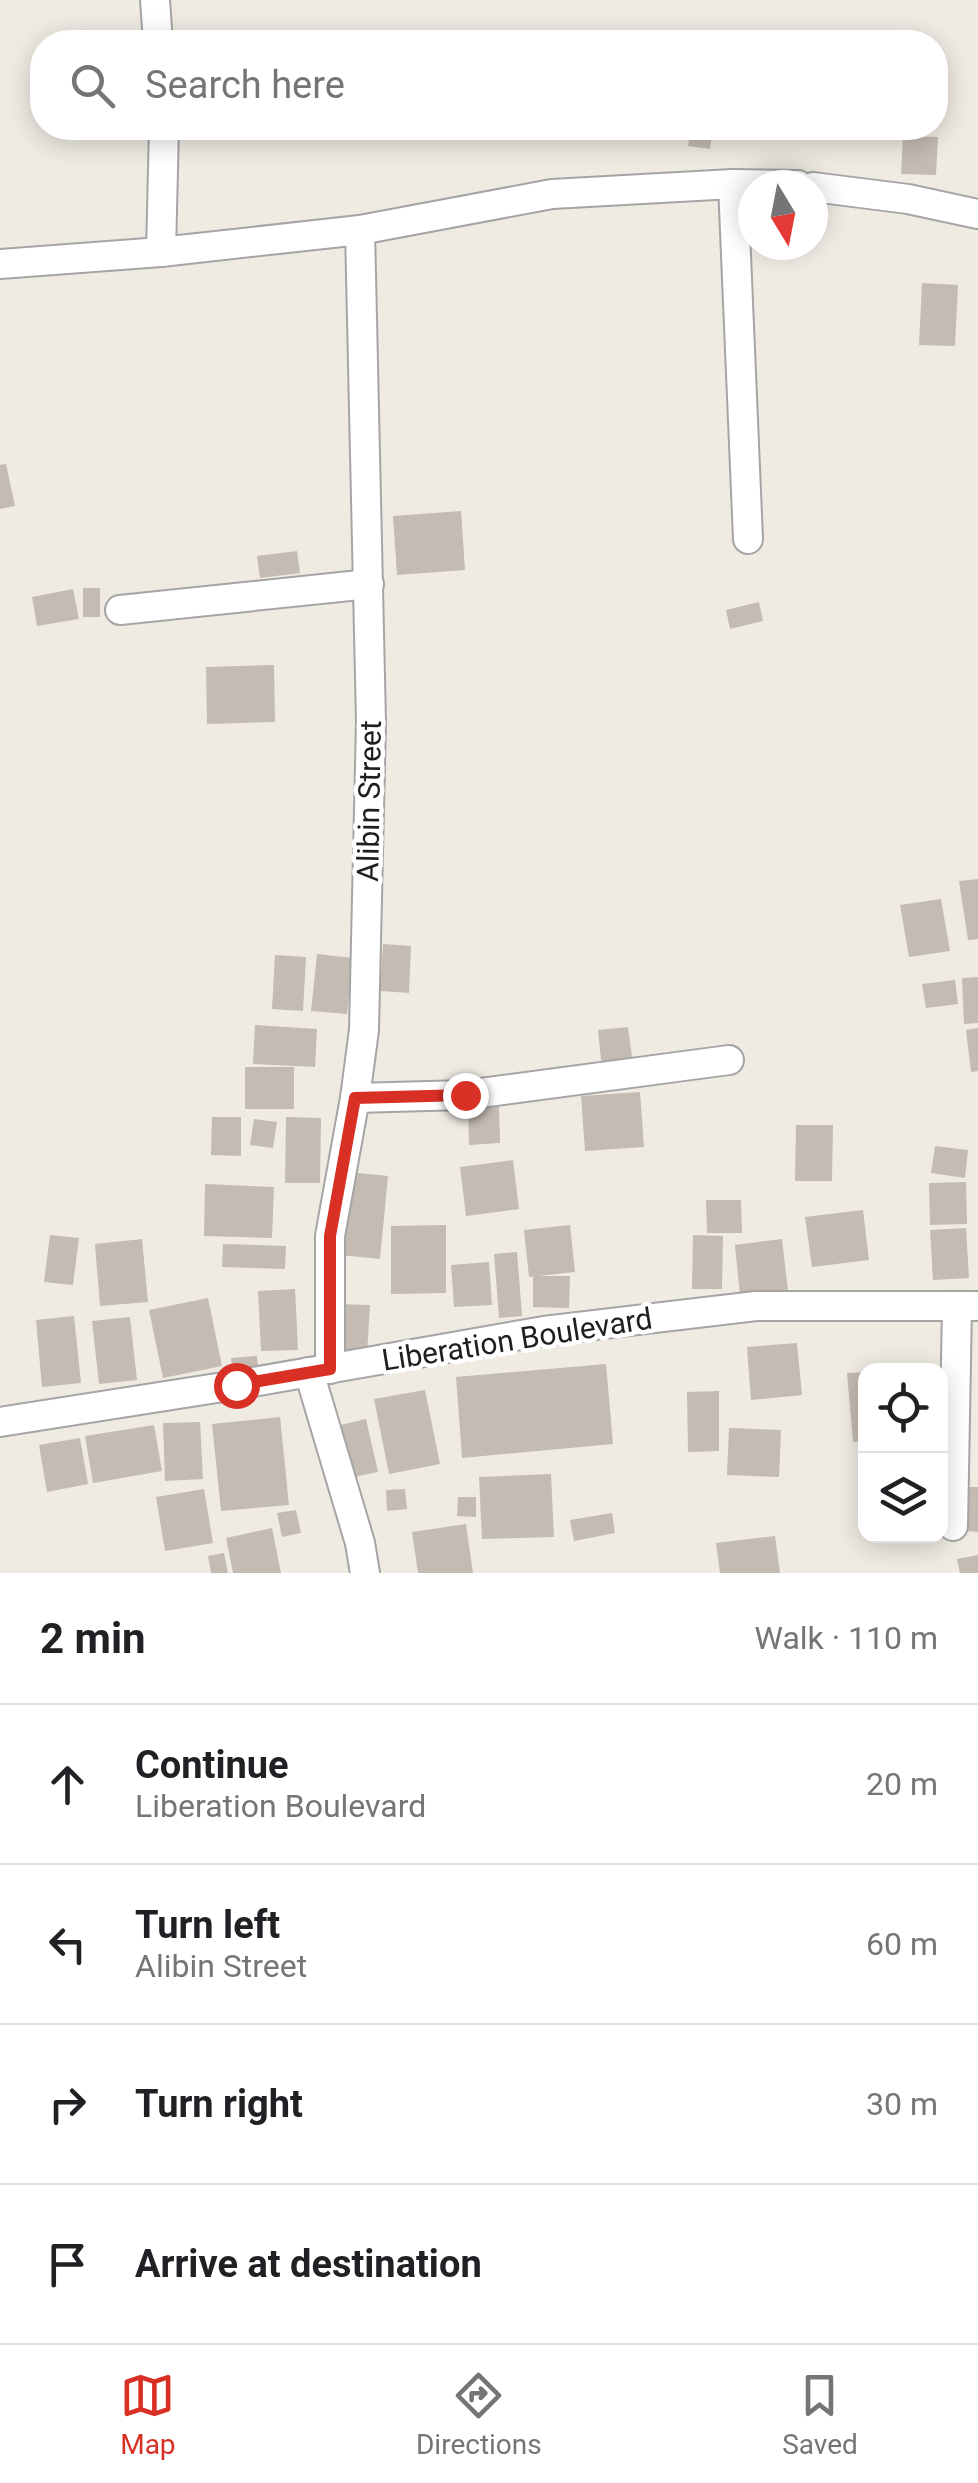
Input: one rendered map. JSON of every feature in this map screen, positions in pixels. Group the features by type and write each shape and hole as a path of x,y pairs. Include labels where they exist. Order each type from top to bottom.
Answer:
{"street":[{"path":"156,0 157,30"},
{"path":"161,252 164,140"},
{"path":"732,184 748,539"},
{"path":"0,264 161,252 360,230 552,194 738,184"},
{"path":"828,189 908,199 978,214"},
{"name":"Alibin Street","path":"360,230 371,722 364,1030 330,1236 320,1370 365,1573"},
{"path":"120,610 369,584"},
{"path":"355,1098 465,1095 729,1060"},
{"name":"Liberation Boulevard","path":"0,1422 544,1332 756,1306 967,1306"},
{"path":"953,1526 967,1306"}],"building":[{"path":"689,140 711,140 710,149 688,146"},
{"path":"903,140 938,140 936,175 901,174"},
{"path":"922,283 958,285 955,346 919,345"},
{"path":"6,464 15,506 0,509 0,465"},
{"path":"461,511 465,570 397,575 393,516"},
{"path":"297,551 300,573 260,578 257,556"},
{"path":"83,588 100,588 100,617 83,617"},
{"path":"73,589 79,619 37,626 32,597"},
{"path":"759,602 763,621 730,629 726,610"},
{"path":"274,665 275,722 207,724 206,667"},
{"path":"978,879 978,939 968,940 959,881"},
{"path":"941,899 950,951 909,957 900,905"},
{"path":"383,944 411,946 409,993 380,991"},
{"path":"317,954 353,958 347,1014 311,1011"},
{"path":"275,955 306,957 303,1011 272,1009"},
{"path":"978,977 978,1023 964,1024 962,978"},
{"path":"955,980 958,1004 926,1008 922,984"},
{"path":"255,1025 317,1029 315,1067 253,1064"},
{"path":"628,1027 633,1065 602,1069 598,1030"},
{"path":"978,1028 978,1071 971,1072 966,1030"},
{"path":"245,1067 294,1067 294,1109 245,1109"},
{"path":"640,1092 644,1147 585,1151 581,1096"},
{"path":"499,1106 500,1143 469,1145 468,1107"},
{"path":"212,1117 241,1117 241,1156 211,1155"},
{"path":"286,1117 321,1118 320,1183 285,1183"},
{"path":"254,1119 277,1122 273,1148 250,1145"},
{"path":"796,1125 833,1125 832,1181 795,1181"},
{"path":"935,1146 968,1150 965,1178 931,1173"},
{"path":"513,1160 519,1209 466,1216 460,1167"},
{"path":"348,1172 388,1176 380,1259 340,1255"},
{"path":"966,1182 967,1224 930,1225 929,1183"},
{"path":"205,1184 274,1187 272,1238 204,1236"},
{"path":"706,1200 741,1200 742,1233 707,1233"},
{"path":"863,1210 869,1260 812,1267 805,1217"},
{"path":"446,1225 446,1293 391,1294 391,1226"},
{"path":"570,1225 575,1272 529,1277 524,1230"},
{"path":"966,1228 969,1278 933,1280 930,1230"},
{"path":"50,1235 79,1238 73,1285 44,1282"},
{"path":"693,1235 723,1236 722,1289 692,1289"},
{"path":"142,1239 148,1302 100,1306 95,1244"},
{"path":"782,1239 788,1291 740,1296 735,1245"},
{"path":"223,1244 286,1246 285,1269 222,1267"},
{"path":"517,1252 522,1316 499,1318 494,1254"},
{"path":"489,1262 492,1305 454,1307 451,1265"},
{"path":"533,1276 570,1276 569,1308 533,1307"},
{"path":"295,1289 298,1350 261,1351 258,1291"},
{"path":"208,1298 222,1366 163,1378 149,1310"},
{"path":"338,1304 370,1305 367,1354 335,1353"},
{"path":"74,1316 81,1383 42,1387 36,1320"},
{"path":"130,1317 137,1380 99,1384 92,1321"},
{"path":"797,1343 802,1395 751,1400 747,1347"},
{"path":"257,1356 259,1376 233,1379 231,1358"},
{"path":"606,1364 613,1444 462,1458 456,1377"},
{"path":"858,1372 858,1442 853,1442 847,1373"},
{"path":"425,1390 440,1464 389,1474 374,1399"},
{"path":"719,1391 719,1451 688,1452 687,1392"},
{"path":"280,1417 289,1505 221,1511 212,1424"},
{"path":"366,1419 378,1472 344,1479 332,1427"},
{"path":"200,1422 203,1479 165,1481 163,1423"},
{"path":"154,1425 162,1471 93,1483 85,1436"},
{"path":"729,1428 781,1430 779,1477 727,1475"},
{"path":"80,1438 88,1484 47,1492 39,1445"},
{"path":"551,1474 554,1537 482,1539 479,1477"},
{"path":"968,1487 978,1487 978,1532 966,1531"},
{"path":"204,1489 213,1543 165,1551 156,1497"},
{"path":"405,1489 407,1509 387,1511 386,1490"},
{"path":"458,1497 476,1497 476,1517 457,1516"},
{"path":"296,1510 301,1533 282,1537 277,1513"},
{"path":"612,1513 615,1533 574,1541 570,1520"},
{"path":"466,1524 473,1573 418,1573 412,1532"},
{"path":"272,1528 281,1573 233,1573 226,1538"},
{"path":"775,1536 780,1573 720,1573 716,1543"},
{"path":"224,1553 228,1573 211,1573 208,1556"},
{"path":"978,1555 978,1573 960,1573 957,1559"}],"route":[{"path":"236,1385 330,1369 330,1236 355,1098 465,1095"}]}
